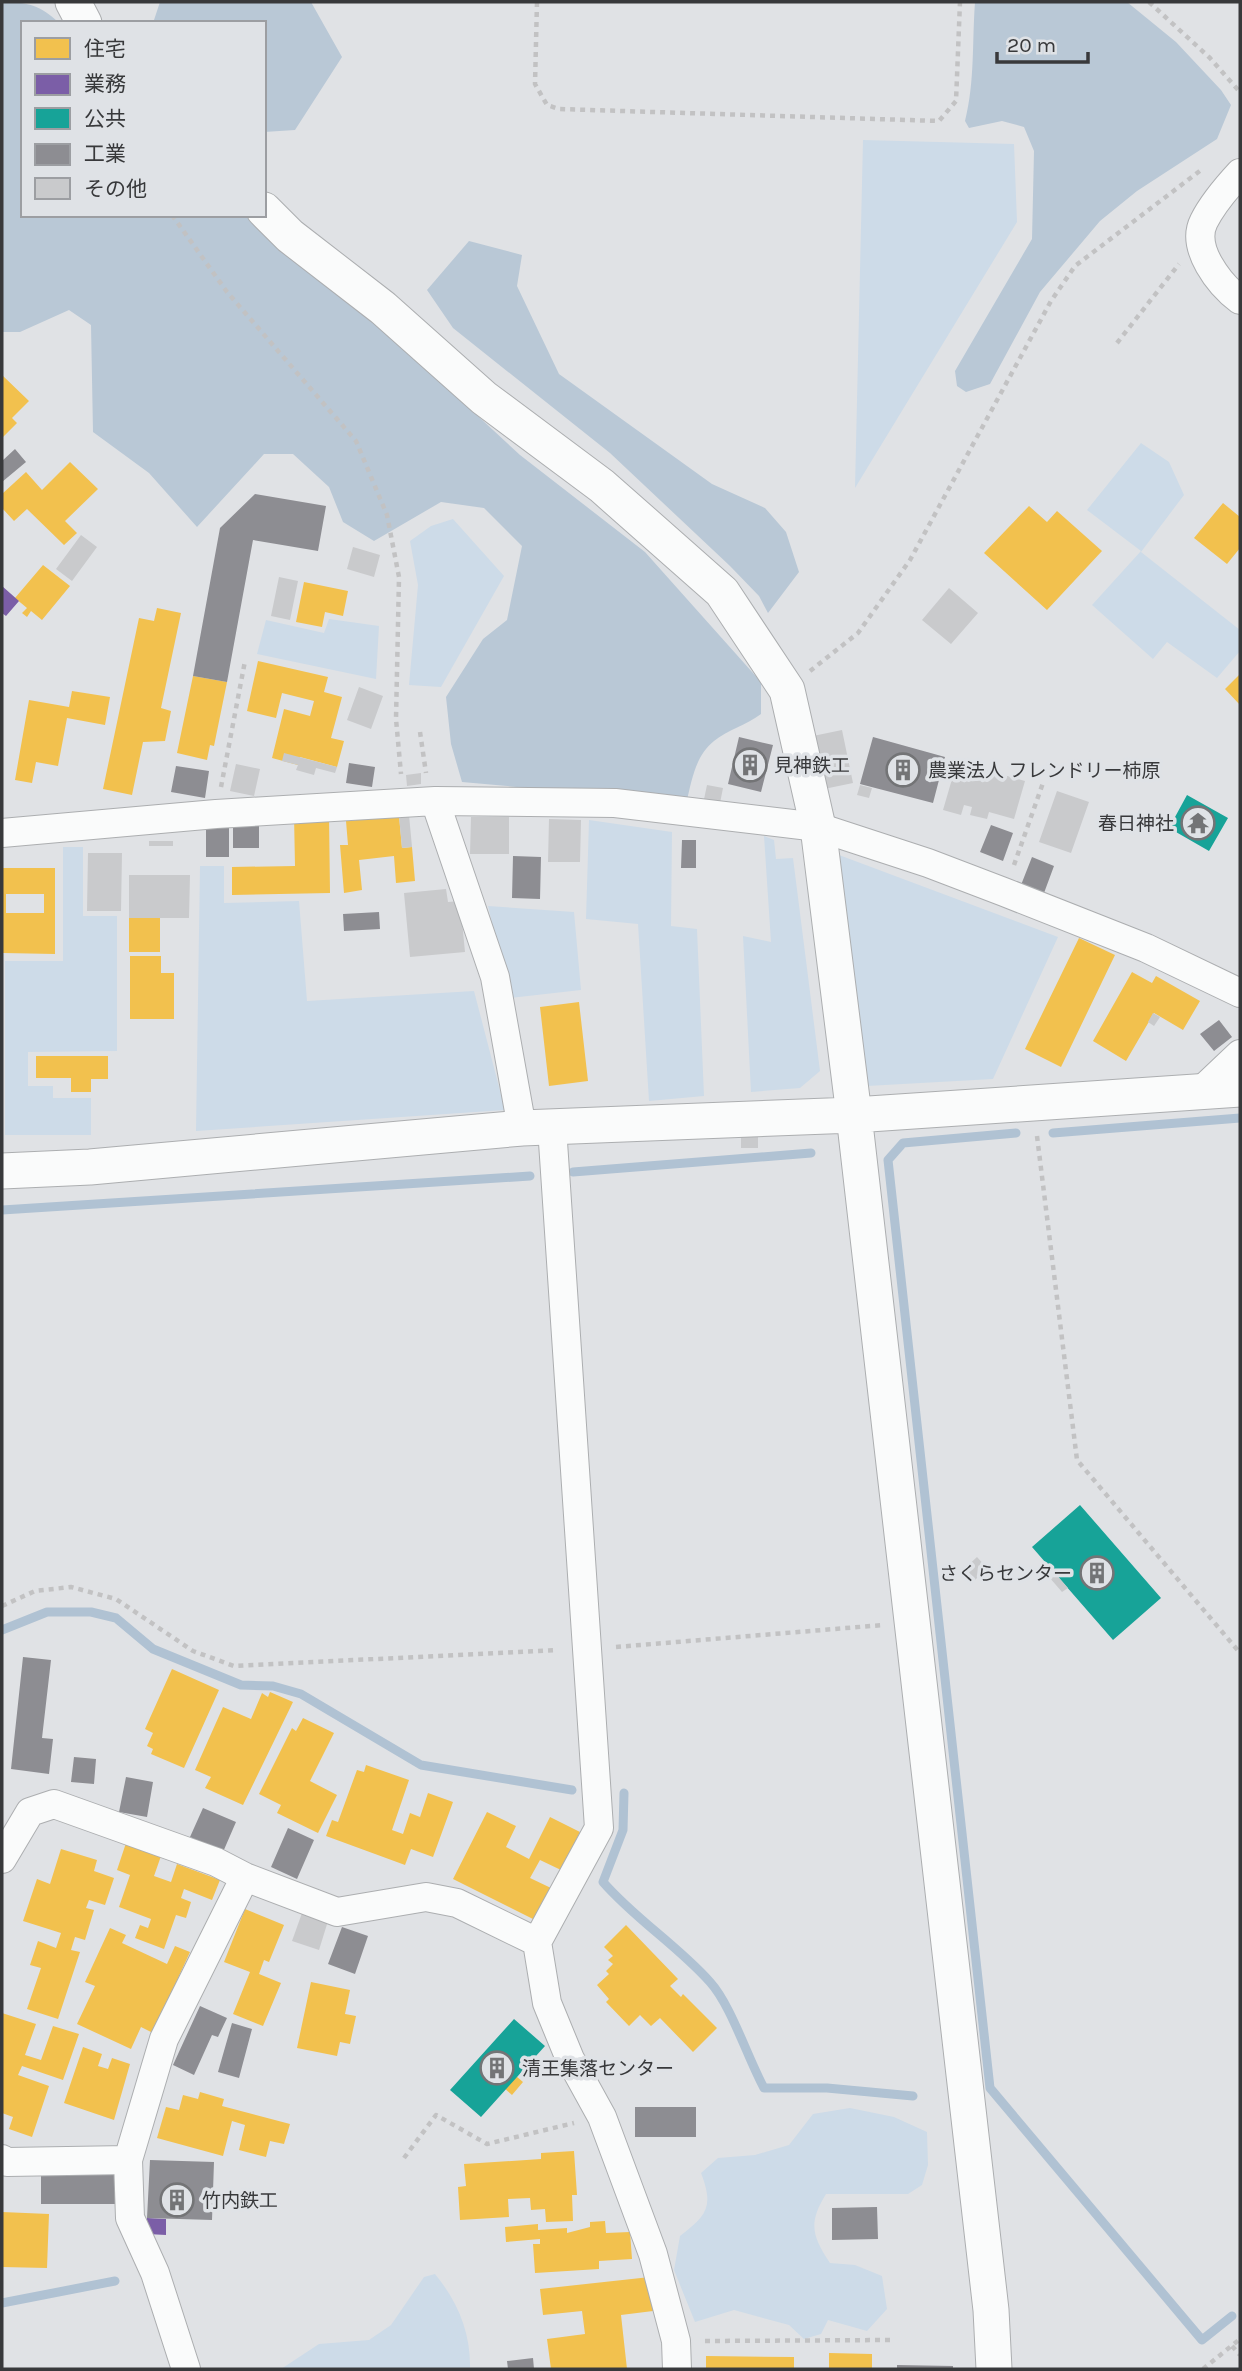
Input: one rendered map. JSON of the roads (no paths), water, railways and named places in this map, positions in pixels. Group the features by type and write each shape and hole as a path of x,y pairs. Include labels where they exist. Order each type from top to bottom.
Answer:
{"street":[{"path":"73,2 83,21"},
{"path":"1240,173 1202,223 1203,257 1230,292 1240,300"},
{"path":"266,212 290,236 383,308 484,398 602,486 722,592 787,690 818,827 854,1115 991,2310 994,2369"},
{"path":"435,801 495,977 537,1128 585,1649 599,1828 537,1942 547,2003 570,2059 602,2117 653,2254 676,2341 677,2369"},
{"path":"2,833 216,814 435,801 615,803 818,827 928,863 1004,892 1146,948 1240,993"},
{"path":"1202,1090 1240,1054"},
{"path":"2,1171 90,1167 537,1128 854,1115 1240,1089"},
{"path":"2,1859 30,1812 54,1804 216,1862 245,1877 337,1912 426,1896 457,1903 537,1942"},
{"path":"186,2369 155,2273 130,2218 128,2160 164,2039 245,1877"},
{"path":"2,2159 7,2162 128,2160"}],"waterway":[{"path":"1053,1133 1240,1118"},
{"path":"1016,1133 903,1143 888,1160 990,2088 1202,2340 1232,2316"},
{"path":"573,1172 811,1153"},
{"path":"2,1210 530,1176"},
{"path":"2,1630 47,1612 91,1612 116,1618 153,1649 241,1685 273,1686 301,1694 421,1765 572,1790"},
{"path":"624,1793 623,1830 603,1882 684,1956 718,1992 764,2088 827,2088 913,2096"},
{"path":"2,2303 115,2281"}],"place":[{"name":"見神鉄工","path":"750,765"},
{"name":"農業法人 フレンドリー柿原","path":"903,770"},
{"name":"春日神社","path":"1198,823"},
{"name":"さくらセンター","path":"1097,1573"},
{"name":"清王集落センター","path":"497,2068"},
{"name":"竹内鉄工","path":"177,2200"}]}
